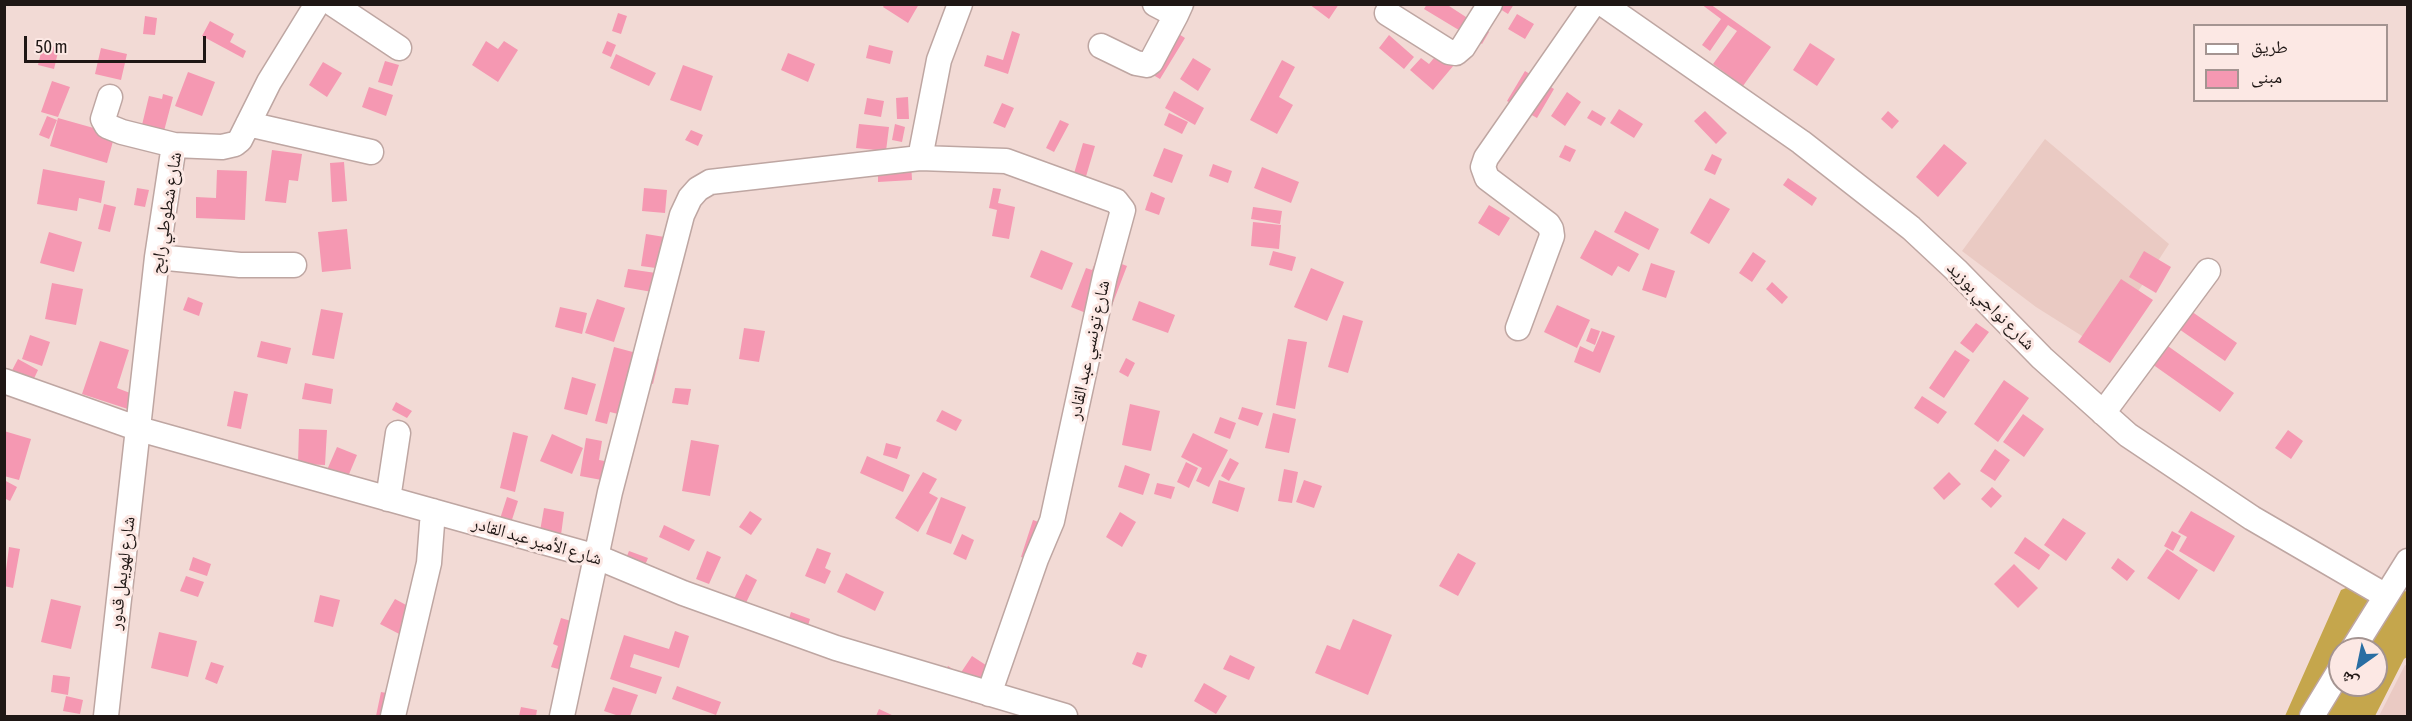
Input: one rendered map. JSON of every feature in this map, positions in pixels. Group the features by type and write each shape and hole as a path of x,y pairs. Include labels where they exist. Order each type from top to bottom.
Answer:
{"street":[{"name":"شارع شطوطي رابح","path":"139,429 158,257 174,145 222,147 235,144 240,140 269,82 317,4"},
{"path":"333,4 399,48"},
{"path":"562,717 610,492 682,215 690,198 698,189 710,182 920,158 939,60 960,4"},
{"path":"1387,13 1449,52 1456,53 1463,47 1490,4"},
{"path":"1518,328 1552,236 1551,230 1548,224 1487,178 1483,167 1486,158 1593,4"},
{"name":"شارع نواجي بوزيد","path":"1603,4 1801,142 1894,213 1956,270 2042,358 2103,413 2160,458 2252,518 2386,596"},
{"path":"1101,46 1136,63 1147,65 1152,62 1171,8"},
{"path":"110,97 103,119 107,126 174,145"},
{"path":"248,124 371,152"},
{"name":"شارع تونسي عبد القادر","path":"920,158 1006,161 1116,201 1123,210 1105,276 1052,521 1036,559 990,694"},
{"path":"158,257 240,265 294,265"},
{"path":"2103,413 2208,271"},
{"name":"شارع الأمير عبد القادر","path":"4,381 139,429 597,557 683,593 836,648 1065,717"},
{"name":"شارع لهويمل قدور","path":"106,717 139,429"},
{"path":"388,499 398,433"},
{"path":"393,717 429,563 433,511"},
{"path":"2360,637 2408,561"},
{"path":"2312,717 2328,690"}],"shaded area":[{"path":"2045,139 2169,244 2101,348 2036,307 1962,251"},
{"path":"2356,584 2395,586 2407,592 2407,657 2388,690 2388,637 2328,637 2328,697 2385,697 2375,716 2285,716 2341,590"},
{"path":"2405,665 2408,666 2407,716 2379,716"}],"building":[{"path":"885,4 919,4 908,23 883,7"},
{"path":"1309,4 1339,4 1329,19"},
{"path":"1427,4 1446,4 1489,32 1482,44 1424,9"},
{"path":"1492,4 1514,4 1508,14"},
{"path":"1701,4 1710,4 1771,47 1743,86 1713,64 1737,31 1728,25 1710,51 1702,45 1721,19"},
{"path":"618,13 627,16 621,34 612,31"},
{"path":"1517,14 1534,24 1525,39 1508,29"},
{"path":"145,16 157,18 155,35 143,34"},
{"path":"210,21 234,34 230,42 246,51 243,58 202,36"},
{"path":"1166,26 1185,38 1160,79 1148,72"},
{"path":"1012,31 1020,34 1008,74 984,66 987,55 1003,60"},
{"path":"1389,35 1414,57 1404,69 1379,48"},
{"path":"486,41 498,49 504,41 518,50 498,82 472,65"},
{"path":"607,41 616,45 611,57 602,53"},
{"path":"1810,43 1835,59 1817,86 1793,70"},
{"path":"43,44 59,48 54,69 38,65"},
{"path":"869,45 893,51 890,64 866,58"},
{"path":"101,48 127,54 121,80 95,74"},
{"path":"1439,52 1454,65 1433,90 1410,70 1421,58 1429,64"},
{"path":"788,53 815,64 808,82 781,70"},
{"path":"616,54 656,73 649,86 610,68"},
{"path":"1193,58 1211,69 1198,91 1180,79"},
{"path":"1282,60 1295,67 1279,97 1293,105 1277,134 1250,120"},
{"path":"385,61 399,65 392,86 378,82"},
{"path":"323,62 342,73 327,97 309,85"},
{"path":"683,65 713,76 701,111 670,100"},
{"path":"1525,71 1554,89 1537,118 1507,101"},
{"path":"188,72 215,82 202,116 175,106"},
{"path":"52,81 70,87 58,117 41,112"},
{"path":"369,87 393,95 386,116 362,107"},
{"path":"1174,91 1204,108 1195,125 1165,108"},
{"path":"1567,92 1581,102 1565,126 1551,116"},
{"path":"163,94 173,97 164,131 142,125 149,96 162,99"},
{"path":"908,97 909,119 897,119 896,98"},
{"path":"867,98 884,101 881,117 864,114"},
{"path":"1002,103 1014,108 1005,128 993,123"},
{"path":"1619,109 1643,124 1634,138 1610,123"},
{"path":"1592,110 1606,118 1601,126 1587,118"},
{"path":"1705,111 1727,133 1716,144 1694,121"},
{"path":"1888,111 1899,121 1892,129 1881,119"},
{"path":"1169,113 1188,122 1182,134 1164,125"},
{"path":"47,116 57,120 49,139 39,135"},
{"path":"58,118 115,134 107,163 50,146"},
{"path":"1060,120 1069,124 1054,152 1046,148"},
{"path":"859,124 889,127 886,151 856,148"},
{"path":"895,124 905,127 902,142 892,140"},
{"path":"691,130 703,135 698,146 685,140"},
{"path":"1083,143 1095,146 1082,190 1070,187"},
{"path":"1944,144 1967,163 1938,197 1916,177"},
{"path":"1565,145 1576,150 1570,162 1559,157"},
{"path":"1164,148 1183,155 1172,183 1153,176"},
{"path":"272,150 302,154 298,181 289,180 286,203 265,201"},
{"path":"1712,154 1722,159 1715,175 1704,170"},
{"path":"911,161 912,180 878,182 878,162"},
{"path":"344,162 347,201 332,202 330,163"},
{"path":"1213,164 1232,171 1228,183 1209,176"},
{"path":"1262,167 1299,182 1291,203 1254,188"},
{"path":"43,169 105,181 101,203 79,198 77,211 37,204"},
{"path":"217,170 247,171 245,220 196,218 196,197 216,198"},
{"path":"1788,178 1817,198 1812,206 1783,185"},
{"path":"137,188 149,190 145,207 134,205"},
{"path":"644,188 667,190 665,213 642,211"},
{"path":"993,188 1001,189 998,203 1015,207 1009,239 992,236 997,210 989,208"},
{"path":"1151,192 1165,198 1159,215 1145,210"},
{"path":"1710,198 1730,209 1709,244 1690,233"},
{"path":"104,204 116,207 110,232 98,229"},
{"path":"1489,205 1510,218 1499,236 1478,223"},
{"path":"1253,207 1282,211 1280,224 1251,219"},
{"path":"1625,211 1659,229 1649,250 1614,232"},
{"path":"1253,222 1281,225 1279,249 1251,246"},
{"path":"347,229 351,269 322,272 318,232"},
{"path":"1595,230 1639,254 1629,272 1618,266 1612,276 1580,258"},
{"path":"49,232 82,242 74,272 40,263"},
{"path":"646,234 683,240 663,269 641,266"},
{"path":"1041,250 1073,263 1062,290 1030,277"},
{"path":"1273,251 1296,257 1292,271 1269,265"},
{"path":"2144,251 2171,267 2156,293 2129,277"},
{"path":"1753,252 1766,261 1752,282 1739,273"},
{"path":"1098,255 1127,266 1106,321 1071,307 1086,268 1092,270"},
{"path":"1651,263 1675,271 1666,298 1642,290"},
{"path":"1311,268 1344,282 1327,321 1294,307"},
{"path":"628,269 656,273 652,292 624,287"},
{"path":"2121,279 2153,300 2110,363 2078,342"},
{"path":"1772,282 1788,297 1782,304 1766,289"},
{"path":"52,283 83,289 76,325 45,319"},
{"path":"188,297 203,303 199,316 183,310"},
{"path":"597,299 625,308 614,342 585,333"},
{"path":"1139,301 1175,315 1168,333 1132,320"},
{"path":"1557,305 1590,320 1577,348 1544,332"},
{"path":"560,307 587,313 582,334 555,327"},
{"path":"321,309 343,313 334,359 312,355"},
{"path":"2188,309 2237,343 2225,361 2176,327"},
{"path":"1343,315 1363,321 1348,373 1328,367"},
{"path":"1976,323 1989,332 1973,353 1960,343"},
{"path":"744,328 765,331 759,362 739,359"},
{"path":"1591,328 1600,331 1595,345 1586,341"},
{"path":"1602,331 1615,336 1600,373 1574,362 1580,346 1593,352"},
{"path":"30,335 50,342 42,366 22,359"},
{"path":"1288,339 1307,342 1295,409 1276,405"},
{"path":"100,341 129,350 117,388 130,393 138,366 157,372 143,414 82,394"},
{"path":"261,341 291,348 287,364 257,357"},
{"path":"2165,344 2234,393 2220,412 2152,364"},
{"path":"614,347 659,359 653,384 636,379 626,416 610,412 607,424 595,421"},
{"path":"1955,350 1970,360 1944,398 1929,388"},
{"path":"1126,358 1135,363 1128,377 1119,372"},
{"path":"18,359 38,370 29,389 8,378"},
{"path":"572,377 596,384 587,415 564,409"},
{"path":"2004,380 2029,398 1998,442 1974,424"},
{"path":"305,383 333,389 331,404 302,399"},
{"path":"675,388 691,389 688,405 672,403"},
{"path":"234,391 248,394 241,429 227,426"},
{"path":"1922,396 1947,412 1938,424 1914,408"},
{"path":"396,402 412,411 407,418 392,410"},
{"path":"1130,404 1160,411 1151,451 1122,445"},
{"path":"1242,407 1263,413 1258,426 1238,419"},
{"path":"942,410 962,420 956,431 936,421"},
{"path":"1273,413 1296,419 1289,453 1265,448"},
{"path":"2023,414 2044,429 2024,457 2003,442"},
{"path":"1220,417 1236,423 1230,439 1214,433"},
{"path":"299,429 327,430 325,465 298,464"},
{"path":"2288,430 2303,441 2291,459 2275,448"},
{"path":"4,431 31,439 19,480 4,476"},
{"path":"513,432 528,436 515,492 500,488"},
{"path":"1193,433 1228,450 1209,487 1196,481 1202,468 1181,457"},
{"path":"552,434 583,448 572,474 540,461"},
{"path":"586,438 602,441 599,460 610,462 607,481 580,476"},
{"path":"691,440 719,445 710,496 682,491"},
{"path":"886,443 901,447 897,459 883,455"},
{"path":"337,447 357,455 347,479 327,470"},
{"path":"1995,449 2010,460 1995,481 1980,471"},
{"path":"867,456 910,475 903,492 860,473"},
{"path":"1230,458 1239,463 1229,481 1221,476"},
{"path":"1186,462 1198,468 1189,488 1177,482"},
{"path":"1125,465 1150,474 1143,495 1118,487"},
{"path":"1284,469 1298,472 1292,503 1278,501"},
{"path":"923,472 937,479 929,493 938,498 918,532 895,518"},
{"path":"1949,472 1961,484 1944,500 1933,488"},
{"path":"4,480 17,487 10,501 4,498"},
{"path":"1219,480 1245,488 1238,512 1212,503"},
{"path":"1304,480 1322,486 1314,508 1296,502"},
{"path":"1157,483 1175,487 1171,499 1154,494"},
{"path":"1992,487 2002,496 1991,508 1981,499"},
{"path":"507,497 518,501 510,526 499,522"},
{"path":"941,497 966,507 951,544 926,534"},
{"path":"544,508 564,512 561,535 540,531"},
{"path":"750,511 762,519 751,535 739,527"},
{"path":"2191,511 2235,536 2214,572 2179,551 2187,537 2178,532"},
{"path":"1120,512 1136,522 1122,547 1106,537"},
{"path":"2063,518 2086,533 2066,561 2044,545"},
{"path":"1033,520 1053,527 1041,564 1021,557"},
{"path":"664,525 695,540 689,551 659,537"},
{"path":"2172,531 2181,536 2173,551 2164,546"},
{"path":"962,534 974,540 966,560 953,554"},
{"path":"2025,537 2050,555 2039,570 2014,553"},
{"path":"9,547 20,549 13,588 4,586"},
{"path":"817,548 831,553 825,568 831,571 825,584 805,576"},
{"path":"2167,549 2198,570 2179,600 2147,578"},
{"path":"629,551 648,558 643,570 624,563"},
{"path":"707,551 721,557 709,584 696,579"},
{"path":"1458,553 1476,563 1458,596 1439,586"},
{"path":"193,557 211,564 207,576 189,570"},
{"path":"2118,558 2135,571 2127,581 2111,568"},
{"path":"2014,564 2038,588 2018,608 1994,584"},
{"path":"846,573 884,592 875,611 837,592"},
{"path":"746,574 757,580 743,609 732,603"},
{"path":"186,576 204,582 198,597 180,591"},
{"path":"320,595 340,600 333,627 314,622"},
{"path":"51,599 81,606 71,649 41,642"},
{"path":"395,599 419,612 405,637 380,624"},
{"path":"791,612 810,619 803,642 784,635"},
{"path":"561,618 594,628 580,675 551,667 558,646 553,644"},
{"path":"1353,619 1392,635 1368,695 1315,673 1327,645 1340,650"},
{"path":"675,631 689,636 679,668 634,654 630,667 662,677 656,694 610,679 624,635 669,649"},
{"path":"159,632 197,641 188,677 151,668"},
{"path":"1137,652 1147,655 1142,668 1132,664"},
{"path":"1230,655 1255,667 1249,680 1223,669"},
{"path":"972,656 998,673 980,691 972,703 938,681 948,666 960,674"},
{"path":"211,662 224,666 217,684 205,679"},
{"path":"53,675 70,677 68,695 51,692"},
{"path":"1204,683 1227,696 1216,714 1194,701"},
{"path":"677,686 721,702 716,715 672,699"},
{"path":"613,687 638,695 630,716 619,716 604,711"},
{"path":"381,692 402,696 397,716 376,716"},
{"path":"66,696 83,700 80,714 63,711"},
{"path":"521,707 537,710 536,716 519,716"},
{"path":"879,709 894,716 876,716"}]}
